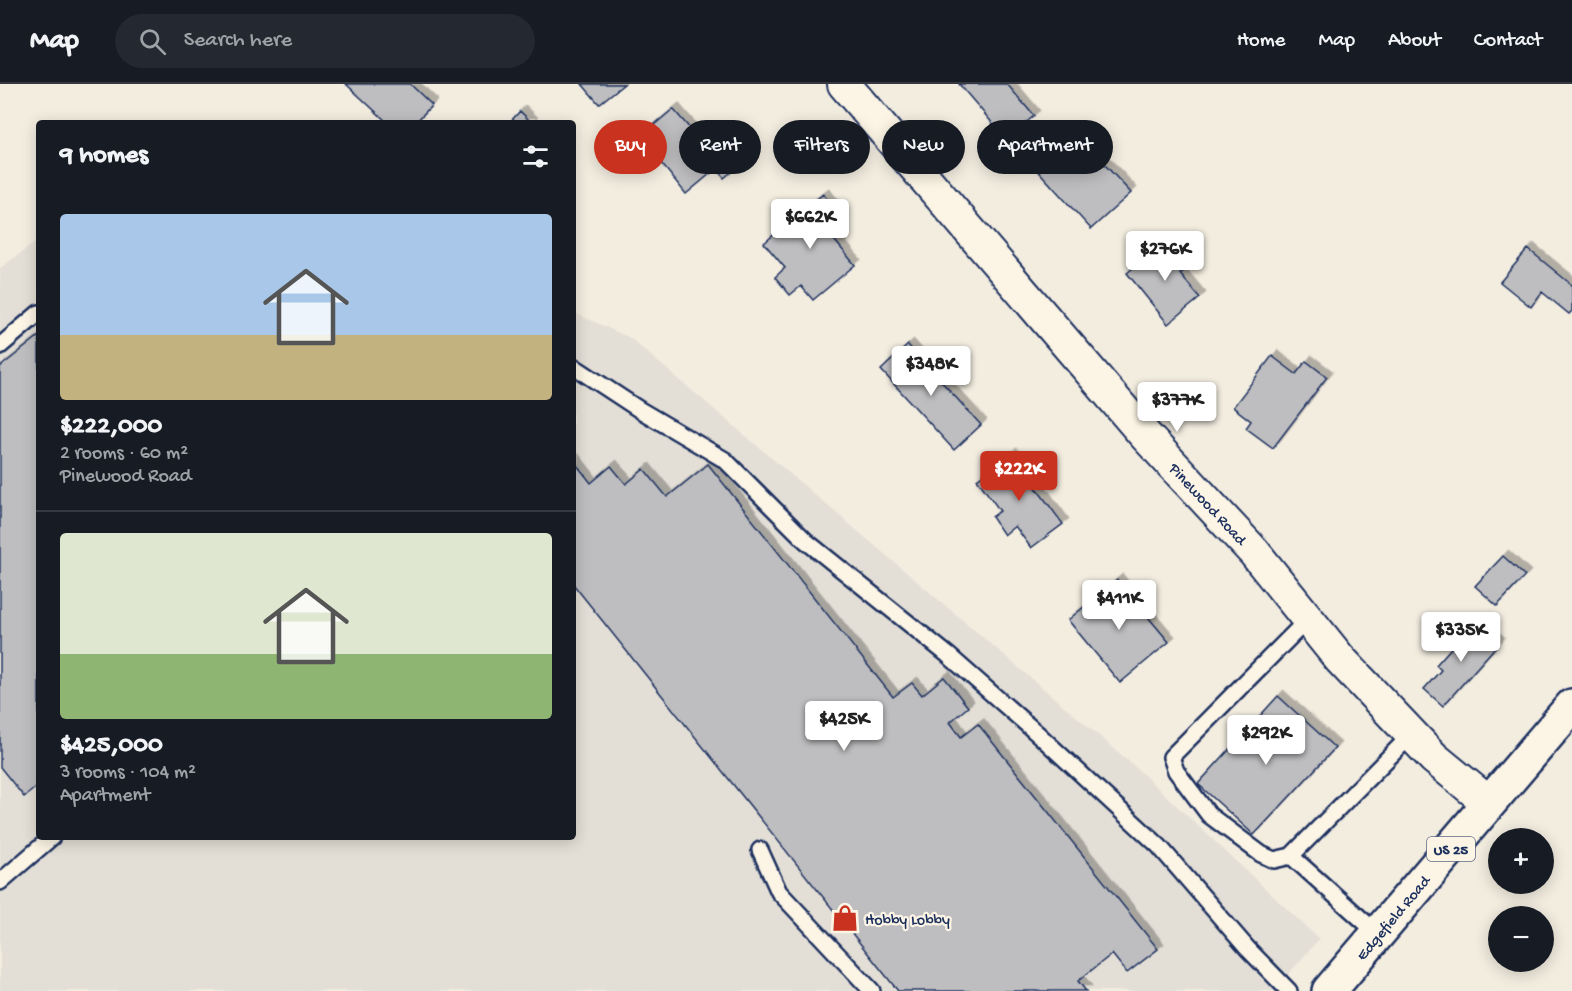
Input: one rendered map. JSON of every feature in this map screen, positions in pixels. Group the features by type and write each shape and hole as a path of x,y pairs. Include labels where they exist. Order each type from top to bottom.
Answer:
{"main road":[{"name":"Edgefield Road","path":"1329,991 1572,706"}],"street":[{"name":"Pinewood Road","path":"844,84 1144,434 1254,552 1340,659 1434,758 1489,803"}],"lane":[{"path":"0,346 36,316"},
{"path":"576,368 640,410 725,460 806,541 948,655 1159,846 1247,948 1289,991"},
{"path":"1308,619 1171,757 1176,771 1209,815 1261,854 1274,860 1291,856 1411,735"},
{"path":"0,882 49,840"},
{"path":"760,850 779,892 872,991"},
{"path":"1291,856 1378,934"}],"shaded area":[{"path":"36,242 36,840 576,840 576,313 630,338 1131,763 1319,939 1274,991 0,991 0,268"}],"building":[{"path":"346,84 410,84 432,105 418,120 385,120"},
{"path":"582,84 624,84 599,104"},
{"path":"959,84 1007,84 1034,116 1029,120 990,120"},
{"path":"673,109 683,120 679,120 679,174 710,174 686,194 667,170 667,120 660,120"},
{"path":"520,111 529,120 512,120"},
{"path":"1041,174 1113,174 1131,193 1091,229"},
{"path":"823,194 842,217 826,230 855,265 813,300 801,286 790,295 775,277 785,268 764,243"},
{"path":"1167,240 1189,267 1180,274 1200,298 1168,324 1127,273"},
{"path":"1528,249 1572,285 1572,311 1569,314 1542,292 1531,307 1500,282"},
{"path":"36,338 36,787 24,797 0,767 0,367"},
{"path":"908,345 981,425 954,450 881,370"},
{"path":"1272,356 1296,374 1306,361 1327,377 1273,448 1246,428 1251,421 1233,407"},
{"path":"1011,454 1063,524 1031,548 1015,526 1004,535 992,517 1000,511 977,479"},
{"path":"576,464 591,483 611,466 626,484 644,469 667,497 708,464 893,697 912,683 922,695 944,677 968,707 950,722 961,737 978,724 1158,949 1127,973 1112,954 1078,981 1086,991 898,991 576,588"},
{"path":"1503,556 1525,576 1497,606 1475,586"},
{"path":"1117,580 1169,642 1120,683 1068,620"},
{"path":"1475,621 1499,643 1443,706 1424,689 1441,670 1436,665"},
{"path":"1278,696 1335,748 1254,835 1198,784"}],"place":[{"name":"Hobby Lobby","path":"845,918"}]}
